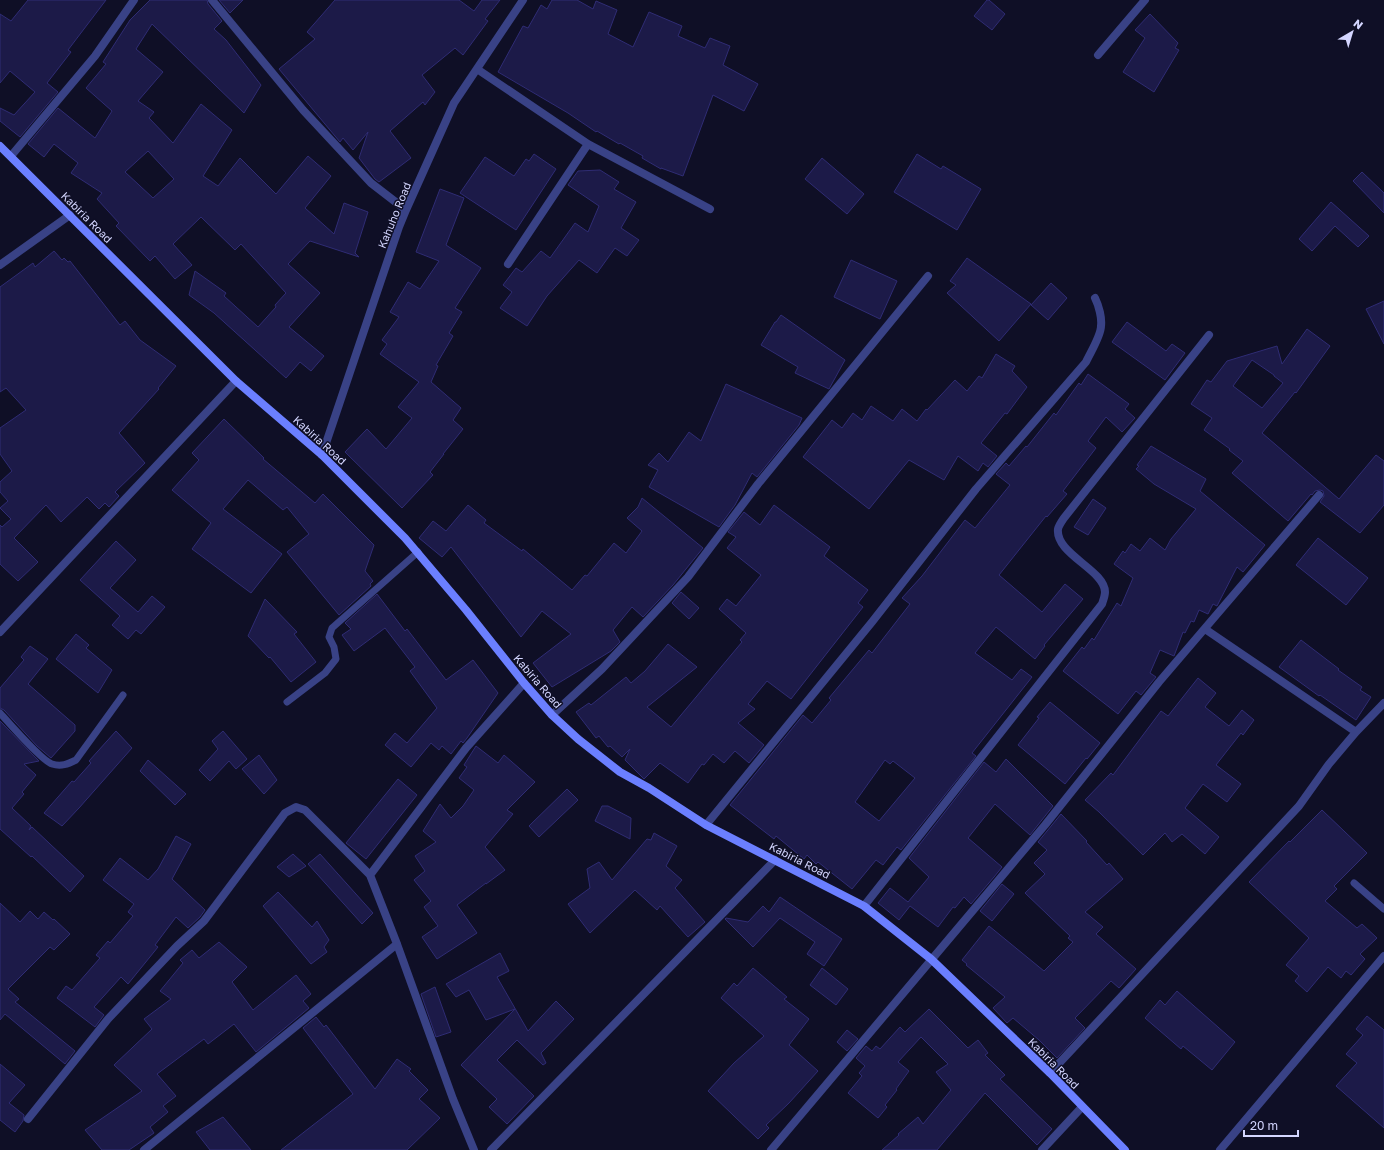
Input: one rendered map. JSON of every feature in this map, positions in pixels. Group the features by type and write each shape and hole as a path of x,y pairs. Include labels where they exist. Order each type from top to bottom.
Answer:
{"main road":[{"name":"Kabiria Road","path":"0,146 236,381 322,455 405,538 466,610 524,683 552,715 578,739 620,772 649,788 706,825 864,906 931,959 1050,1073 1125,1150"}],"street":[{"path":"11,156 95,56 134,0"},
{"path":"212,0 303,110 371,183 406,210"},
{"name":"Kahuho Road","path":"322,455 406,210 454,103 523,0"},
{"path":"1098,55 1145,0"},
{"path":"477,69 588,144 710,209"},
{"path":"508,264 588,144"},
{"path":"0,265 70,215"},
{"path":"552,715 602,669 688,577 758,484 928,276"},
{"path":"706,825 872,622 976,489 1086,362 1101,327 1098,304 1095,298"},
{"path":"864,906 1102,604 1105,592 1101,582 1066,549 1059,538 1058,528 1064,518 1210,335"},
{"path":"0,632 236,381"},
{"path":"771,1150 1045,825 1159,682 1319,494"},
{"path":"1205,629 1356,732"},
{"path":"370,875 466,748 524,683"},
{"path":"1050,1073 1299,806 1329,764 1356,732 1384,703"},
{"path":"28,1119 108,1019 177,946 204,921 285,813 296,807 305,810 370,875 474,1150"},
{"path":"491,1150 775,860"},
{"path":"144,1150 397,944"},
{"path":"1220,1150 1384,956"},
{"path":"1042,1150 1082,1107"}],"lane":[{"path":"288,702 325,673 336,659 334,647 329,637 332,628 418,552"},
{"path":"0,713 40,756 51,764 64,765 76,760 123,695"},
{"path":"1354,883 1384,909"}],"building":[{"path":"28,0 106,0 68,50 71,52 47,83 58,92 20,137 0,121 0,108 14,115 35,92 10,71 0,83 0,14 11,21"},
{"path":"150,0 207,0 208,4 222,21 214,29 226,40 261,85 244,113 152,24 136,49 163,72 138,101 154,112 149,118 173,143 201,104 232,130 203,176 218,186 240,158 276,194 308,156 331,176 305,208 334,234 344,203 368,212 355,253 359,257 310,241 288,264 320,293 289,327 324,356 311,371 300,362 286,378 214,313 189,295 195,271 226,293 224,296 258,327 286,293 241,244 235,250 201,217 173,244 192,265 175,279 155,256 150,261 116,226 119,223 97,199 102,193 71,173 78,163 54,144 44,157 28,144 58,108 95,138 112,111 86,88 106,64 103,62 130,20","holes":["148,151 174,179 153,198 125,172"]},
{"path":"219,0 243,0 230,13"},
{"path":"335,0 459,0 474,11 482,0 500,0 485,19 488,21 463,55 455,48 422,75 435,92 425,105 423,102 390,131 411,158 379,182 359,158 368,132 353,150 343,138 340,142 279,69 315,39 307,32"},
{"path":"552,0 577,0 593,9 596,1 617,10 608,34 633,47 649,12 682,26 678,36 705,48 710,38 730,46 723,65 758,84 744,111 713,95 683,176 661,169 642,158 643,156 597,131 596,132 568,113 498,72 523,26 528,28 541,5 547,9"},
{"path":"987,0 989,0 1005,14 992,30 974,16"},
{"path":"1150,14 1178,43 1175,48 1179,50 1154,92 1123,72 1145,38 1135,30"},
{"path":"534,154 556,169 516,230 460,193 485,157 514,176 526,159 529,161"},
{"path":"917,154 941,169 943,166 981,189 957,230 894,192"},
{"path":"822,158 864,194 847,214 805,179"},
{"path":"600,170 619,182 614,189 636,202 621,228 639,240 627,256 615,248 597,273 579,260 547,296 527,326 500,308 512,292 503,285 516,268 522,272 541,251 550,258 575,223 588,232 599,206 568,185 578,171"},
{"path":"1362,172 1384,193 1384,213 1353,181"},
{"path":"440,189 464,198 446,245 481,268 455,308 462,312 449,333 453,336 436,365 438,366 431,382 461,408 453,420 463,429 430,472 433,475 402,508 345,452 367,429 386,449 412,418 398,407 419,382 380,354 387,344 382,340 399,317 390,312 408,282 420,289 439,261 416,252"},
{"path":"1331,202 1369,236 1358,247 1335,226 1312,251 1299,239"},
{"path":"54,251 62,260 64,258 68,262 70,261 120,325 125,321 140,340 176,366 158,388 159,389 119,433 145,463 115,492 119,496 109,507 105,503 99,509 87,497 61,522 46,505 14,538 38,562 18,581 0,564 0,525 2,527 11,519 0,508 8,501 0,492 0,482 12,471 0,454 0,428 26,410 6,388 0,392 0,287 33,263 35,267"},
{"path":"967,258 1031,304 999,341 947,293 956,285 950,281"},
{"path":"851,260 897,281 880,319 834,297"},
{"path":"1051,283 1067,298 1048,320 1031,305"},
{"path":"1384,301 1384,344 1366,309"},
{"path":"781,315 845,360 829,389 795,373 798,367 761,345"},
{"path":"1127,322 1166,351 1172,344 1185,353 1165,380 1112,342"},
{"path":"1307,329 1330,346 1296,393 1295,392 1262,433 1339,499 1376,455 1384,461 1384,505 1360,533 1320,502 1324,496 1323,491 1320,490 1315,491 1312,495 1311,494 1288,521 1232,473 1243,461 1229,450 1230,449 1204,430 1212,418 1191,404 1207,380 1211,382 1227,361 1277,346 1282,364","holes":["1252,360 1283,383 1262,408 1233,386"]},
{"path":"996,354 1015,366 1012,371 1027,387 1007,414 1005,413 981,443 997,456 988,467 983,463 978,471 958,456 944,480 909,460 869,509 803,457 832,420 842,428 853,413 862,420 871,406 893,421 902,409 917,421 926,409 927,410 955,380 967,391 979,376 982,378"},
{"path":"1088,374 1129,404 1125,409 1135,418 1122,432 1106,417 1088,441 1096,448 1063,491 1067,494 1047,517 1046,516 999,575 1042,612 1065,584 1083,599 1044,645 1045,646 1035,659 996,627 975,653 1012,680 1021,669 1032,677 972,753 976,756 901,850 897,847 883,865 876,860 852,889 818,862 816,864 807,855 804,859 776,836 774,839 730,805 803,715 812,723 831,700 829,698 869,650 872,653 910,604 902,598 922,576 965,520 975,528 1010,485 996,474 1006,463 1009,466 1026,446 1027,447 1054,413 1056,415 1079,383 1081,385","holes":["885,760 890,764 893,761 915,778 879,821 855,802"]},
{"path":"726,384 802,418 799,425 757,477 752,473 735,505 719,527 649,487 658,470 648,465 659,453 668,462 689,432 701,441"},
{"path":"224,419 264,458 263,459 315,503 323,494 374,545 365,571 373,581 370,584 371,586 339,615 287,552 309,534 287,507 283,510 248,480 223,509 282,554 251,593 192,549 211,523 172,490 199,460 192,453"},
{"path":"1151,446 1206,479 1200,491 1265,545 1243,572 1237,567 1217,606 1213,604 1208,614 1199,610 1194,622 1191,621 1185,633 1183,632 1174,656 1160,650 1150,673 1156,677 1141,695 1136,691 1118,714 1063,671 1082,647 1084,649 1092,638 1094,640 1117,603 1121,606 1133,578 1114,564 1123,551 1125,553 1131,544 1140,551 1150,538 1165,550 1171,539 1196,509 1154,484 1136,469 1139,466 1137,465"},
{"path":"642,498 703,548 673,585 643,617 632,607 613,630 620,642 611,651 552,687 533,663 571,634 542,611 521,637 451,547 442,557 419,538 433,521 446,531 468,505 486,520 484,523 522,551 523,549 572,590 585,575 587,576 614,543 626,553 642,531 627,518 638,507"},
{"path":"1093,499 1106,508 1088,535 1074,527"},
{"path":"774,505 830,547 824,556 868,590 858,603 863,607 791,699 767,681 748,704 755,709 738,723 764,745 749,763 735,751 724,763 713,754 704,765 702,764 688,783 660,763 644,779 625,760 630,749 622,757 610,746 608,747 599,736 596,738 576,712 589,703 591,705 626,677 631,683 645,671 668,644 697,667 647,707 671,727 742,642 740,640 746,633 719,609 727,599 736,606 761,575 727,548 736,537 728,532 744,512 760,525"},
{"path":"1318,538 1368,578 1346,605 1296,565"},
{"path":"116,541 136,560 110,588 138,612 152,596 165,607 141,634 136,630 128,639 112,625 120,616 80,580"},
{"path":"681,592 699,608 689,619 672,603"},
{"path":"377,594 405,631 407,629 446,680 473,660 498,693 467,738 463,743 461,741 451,754 442,746 439,750 431,743 411,767 385,745 395,733 407,743 437,708 410,671 415,667 385,628 354,651 342,635 351,629 345,623"},
{"path":"265,599 297,632 294,634 316,662 291,682 270,657 269,658 248,636"},
{"path":"76,634 89,645 86,648 112,670 98,693 56,659"},
{"path":"1301,640 1362,687 1360,690 1371,697 1356,720 1320,695 1319,696 1279,667"},
{"path":"30,646 48,659 28,684 75,725 75,731 51,758 37,746 4,710 0,708 0,688 24,660 21,657"},
{"path":"1198,678 1216,693 1205,707 1229,726 1242,710 1254,720 1243,735 1241,733 1216,765 1241,784 1227,802 1203,784 1185,808 1219,837 1205,854 1182,834 1172,842 1165,833 1143,855 1085,800 1111,773 1113,775 1161,711 1168,716"},
{"path":"1050,702 1100,743 1065,784 1018,745 1039,718 1037,717"},
{"path":"0,721 39,761 24,764 36,775 22,792 24,794 12,808 31,826 29,830 32,827 84,876 70,892 32,856 31,857 0,829"},
{"path":"116,731 132,748 62,826 44,813 72,781 74,782 91,763 89,761"},
{"path":"223,731 247,759 236,769 229,761 210,781 199,770 218,749 212,741"},
{"path":"476,746 498,763 504,755 535,782 507,810 513,814 485,847 505,870 457,905 477,933 437,959 422,937 438,926 424,907 431,901 414,880 425,871 415,856 436,842 423,831 440,804 451,818 463,806 474,790 459,778 467,767 464,765"},
{"path":"259,755 277,780 264,794 242,769"},
{"path":"1006,759 1053,806 1030,835 995,804 968,838 1002,867 994,877 971,904 964,897 955,908 953,907 938,927 910,906 899,920 878,903 890,888 908,902 929,877 909,858 984,762 996,772"},
{"path":"148,760 186,794 175,805 140,771"},
{"path":"398,779 417,795 366,859 346,843"},
{"path":"567,789 578,800 539,837 529,826"},
{"path":"602,806 608,806 631,818 630,839 595,821"},
{"path":"1322,810 1367,853 1334,886 1337,889 1325,901 1357,928 1362,924 1377,938 1360,954 1365,959 1351,975 1346,971 1341,978 1328,967 1307,992 1295,981 1299,976 1286,965 1309,938 1249,882"},
{"path":"1061,814 1087,841 1086,842 1107,865 1109,863 1123,879 1085,912 1103,927 1096,934 1136,969 1119,988 1111,981 1075,1018 1085,1028 1057,1058 1039,1040 1013,1018 1007,1023 993,1008 1005,997 962,960 989,926 1044,971 1073,942 1068,938 1070,936 1025,893 1045,874 1034,863 1047,850 1038,842"},
{"path":"654,833 677,846 666,866 682,880 675,888 705,922 688,937 660,906 657,910 635,890 590,933 568,904 590,888 587,869 599,862 612,880 647,839 651,840"},
{"path":"176,836 191,844 172,879 205,910 188,928 176,917 155,945 158,947 128,984 121,977 94,1007 104,1015 95,1027 57,998 66,986 72,990 100,958 96,955 108,941 110,943 133,916 128,912 134,904 103,880 120,858 148,880 158,869"},
{"path":"293,854 306,866 289,877 277,867"},
{"path":"320,854 373,913 362,924 308,864"},
{"path":"1002,884 1014,894 992,921 980,911"},
{"path":"278,892 312,927 317,921 329,940 324,947 327,952 311,964 263,906"},
{"path":"780,897 842,939 824,966 807,954 815,942 780,918 753,947 725,919 748,922 763,906 769,912"},
{"path":"0,903 20,922 30,911 38,919 44,912 70,934 54,950 50,947 8,989 19,999 15,1002 75,1051 65,1064 5,1014 0,1020"},
{"path":"219,942 247,967 232,982 253,1010 296,975 311,994 303,1001 309,1008 256,1052 234,1024 208,1044 204,1039 157,1074 176,1096 163,1106 168,1112 150,1127 154,1133 129,1150 102,1150 85,1130 142,1091 114,1065 152,1029 144,1019 171,999 160,991 183,963 180,960 192,950 199,958"},
{"path":"500,953 509,971 497,977 528,1031 556,1001 574,1019 541,1053 546,1063 543,1065 517,1040 497,1060 534,1096 507,1124 489,1107 497,1099 461,1065 515,1009 486,1020 469,990 456,997 446,984"},
{"path":"753,968 787,997 784,999 809,1019 789,1045 818,1071 789,1103 766,1125 769,1128 758,1139 708,1091 734,1063 764,1036 721,998 734,983 737,986"},
{"path":"822,968 848,989 836,1005 810,985"},
{"path":"435,987 451,1032 436,1037 421,994"},
{"path":"1177,991 1235,1042 1212,1070 1183,1046 1181,1049 1145,1018 1160,1000 1165,1005"},
{"path":"929,1009 968,1048 978,1040 988,1053 985,1055 1005,1075 1000,1079 1052,1129 1037,1145 985,1093 937,1150 882,1150 918,1117 923,1124 951,1090 936,1072 948,1064 921,1037 898,1062 909,1071 885,1105 887,1107 878,1118 848,1093 862,1076 859,1073 865,1066 856,1058 866,1046 872,1051 876,1046 880,1049 900,1027 905,1032"},
{"path":"1367,1016 1384,1030 1384,1128 1336,1086 1357,1063 1346,1054 1363,1035 1356,1029"},
{"path":"316,1017 324,1027 326,1025 375,1089 397,1059 411,1069 409,1071 428,1090 419,1099 440,1118 407,1150 281,1150 353,1094 303,1028"},
{"path":"847,1030 858,1039 847,1051 837,1042"},
{"path":"0,1064 25,1085 9,1103 24,1115 23,1121 15,1132 0,1120"},
{"path":"223,1117 251,1150 210,1150 196,1132"}]}
